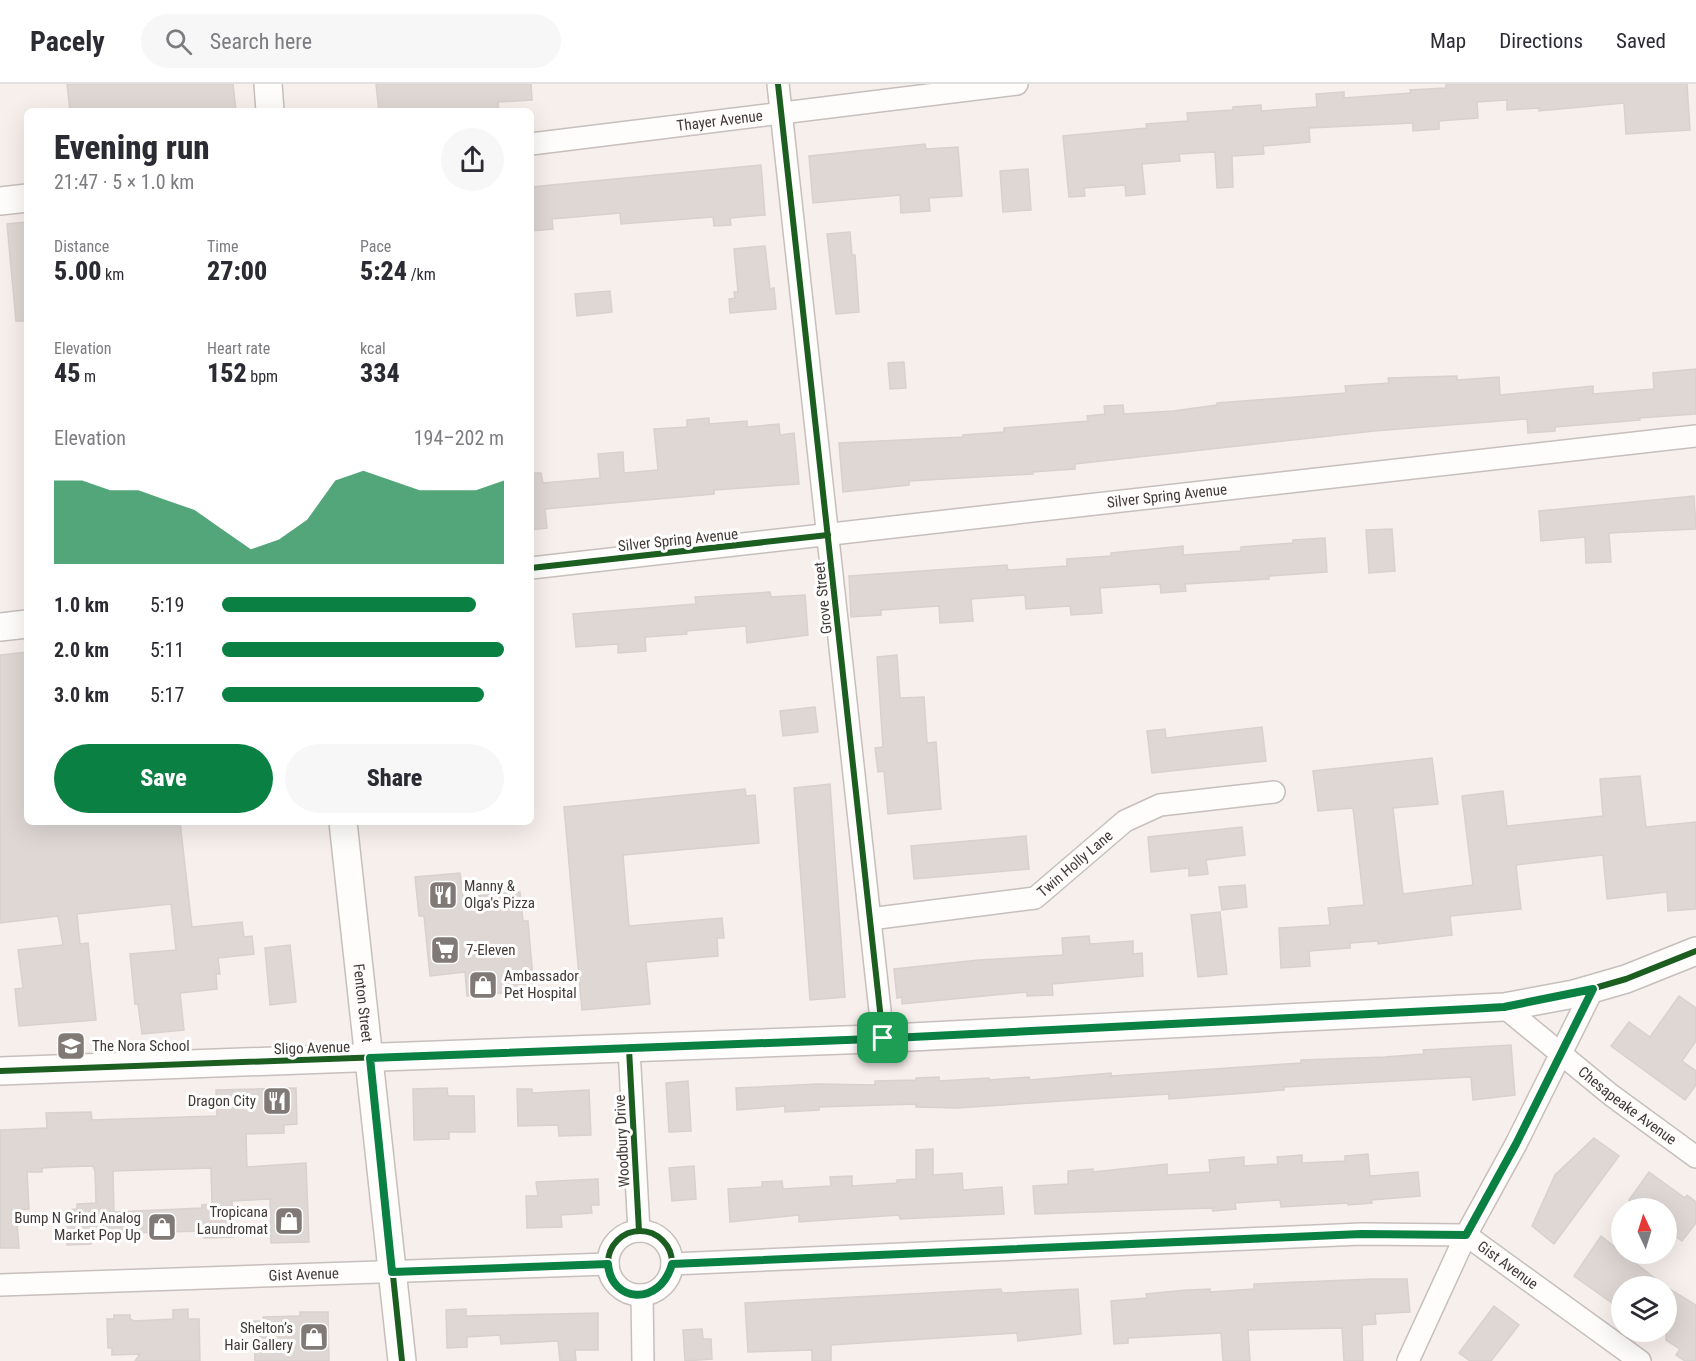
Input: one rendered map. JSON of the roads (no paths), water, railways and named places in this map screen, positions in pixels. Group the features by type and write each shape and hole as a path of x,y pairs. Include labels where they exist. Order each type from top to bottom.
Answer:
{"street":[{"path":"268,84 270,108"},
{"name":"Grove Street","path":"778,84 883,1038"},
{"name":"Thayer Avenue","path":"534,144 1017,84"},
{"path":"0,201 24,198"},
{"name":"Silver Spring Avenue","path":"534,568 1696,436"},
{"path":"0,627 24,624"},
{"name":"Twin Holly Lane","path":"870,919 1035,898 1125,821 1160,805 1274,792"},
{"name":"Fenton Street","path":"343,825 402,1361"},
{"name":"Sligo Avenue","path":"0,1071 629,1049 1504,1007 1593,989 1696,951"},
{"path":"1408,1361 1466,1235 1516,1144 1593,989"},
{"name":"Chesapeake Avenue","path":"1504,1007 1559,1054 1696,1157"},
{"name":"Woodbury Drive","path":"629,1049 639,1231"},
{"path":"639,1231 658,1237 666,1245 672,1264 668,1278 658,1289 642,1295 626,1292 615,1284 608,1264 613,1245 626,1234 639,1231"},
{"name":"Gist Avenue","path":"672,1264 1361,1234 1466,1235 1640,1361"},
{"name":"Gist Avenue","path":"0,1285 608,1264"},
{"path":"642,1295 644,1361"}],"place":[{"name":"Manny & Olga's Pizza","path":"443,895"},
{"name":"7-Eleven","path":"445,950"},
{"name":"Ambassador Pet Hospital","path":"483,985"},
{"name":"The Nora School","path":"71,1046"},
{"name":"Dragon City","path":"277,1101"},
{"name":"Tropicana Laundromat","path":"289,1221"},
{"name":"Bump N Grind Analog Market Pop Up","path":"162,1227"},
{"name":"Shelton’s Hair Gallery","path":"314,1337"}]}
